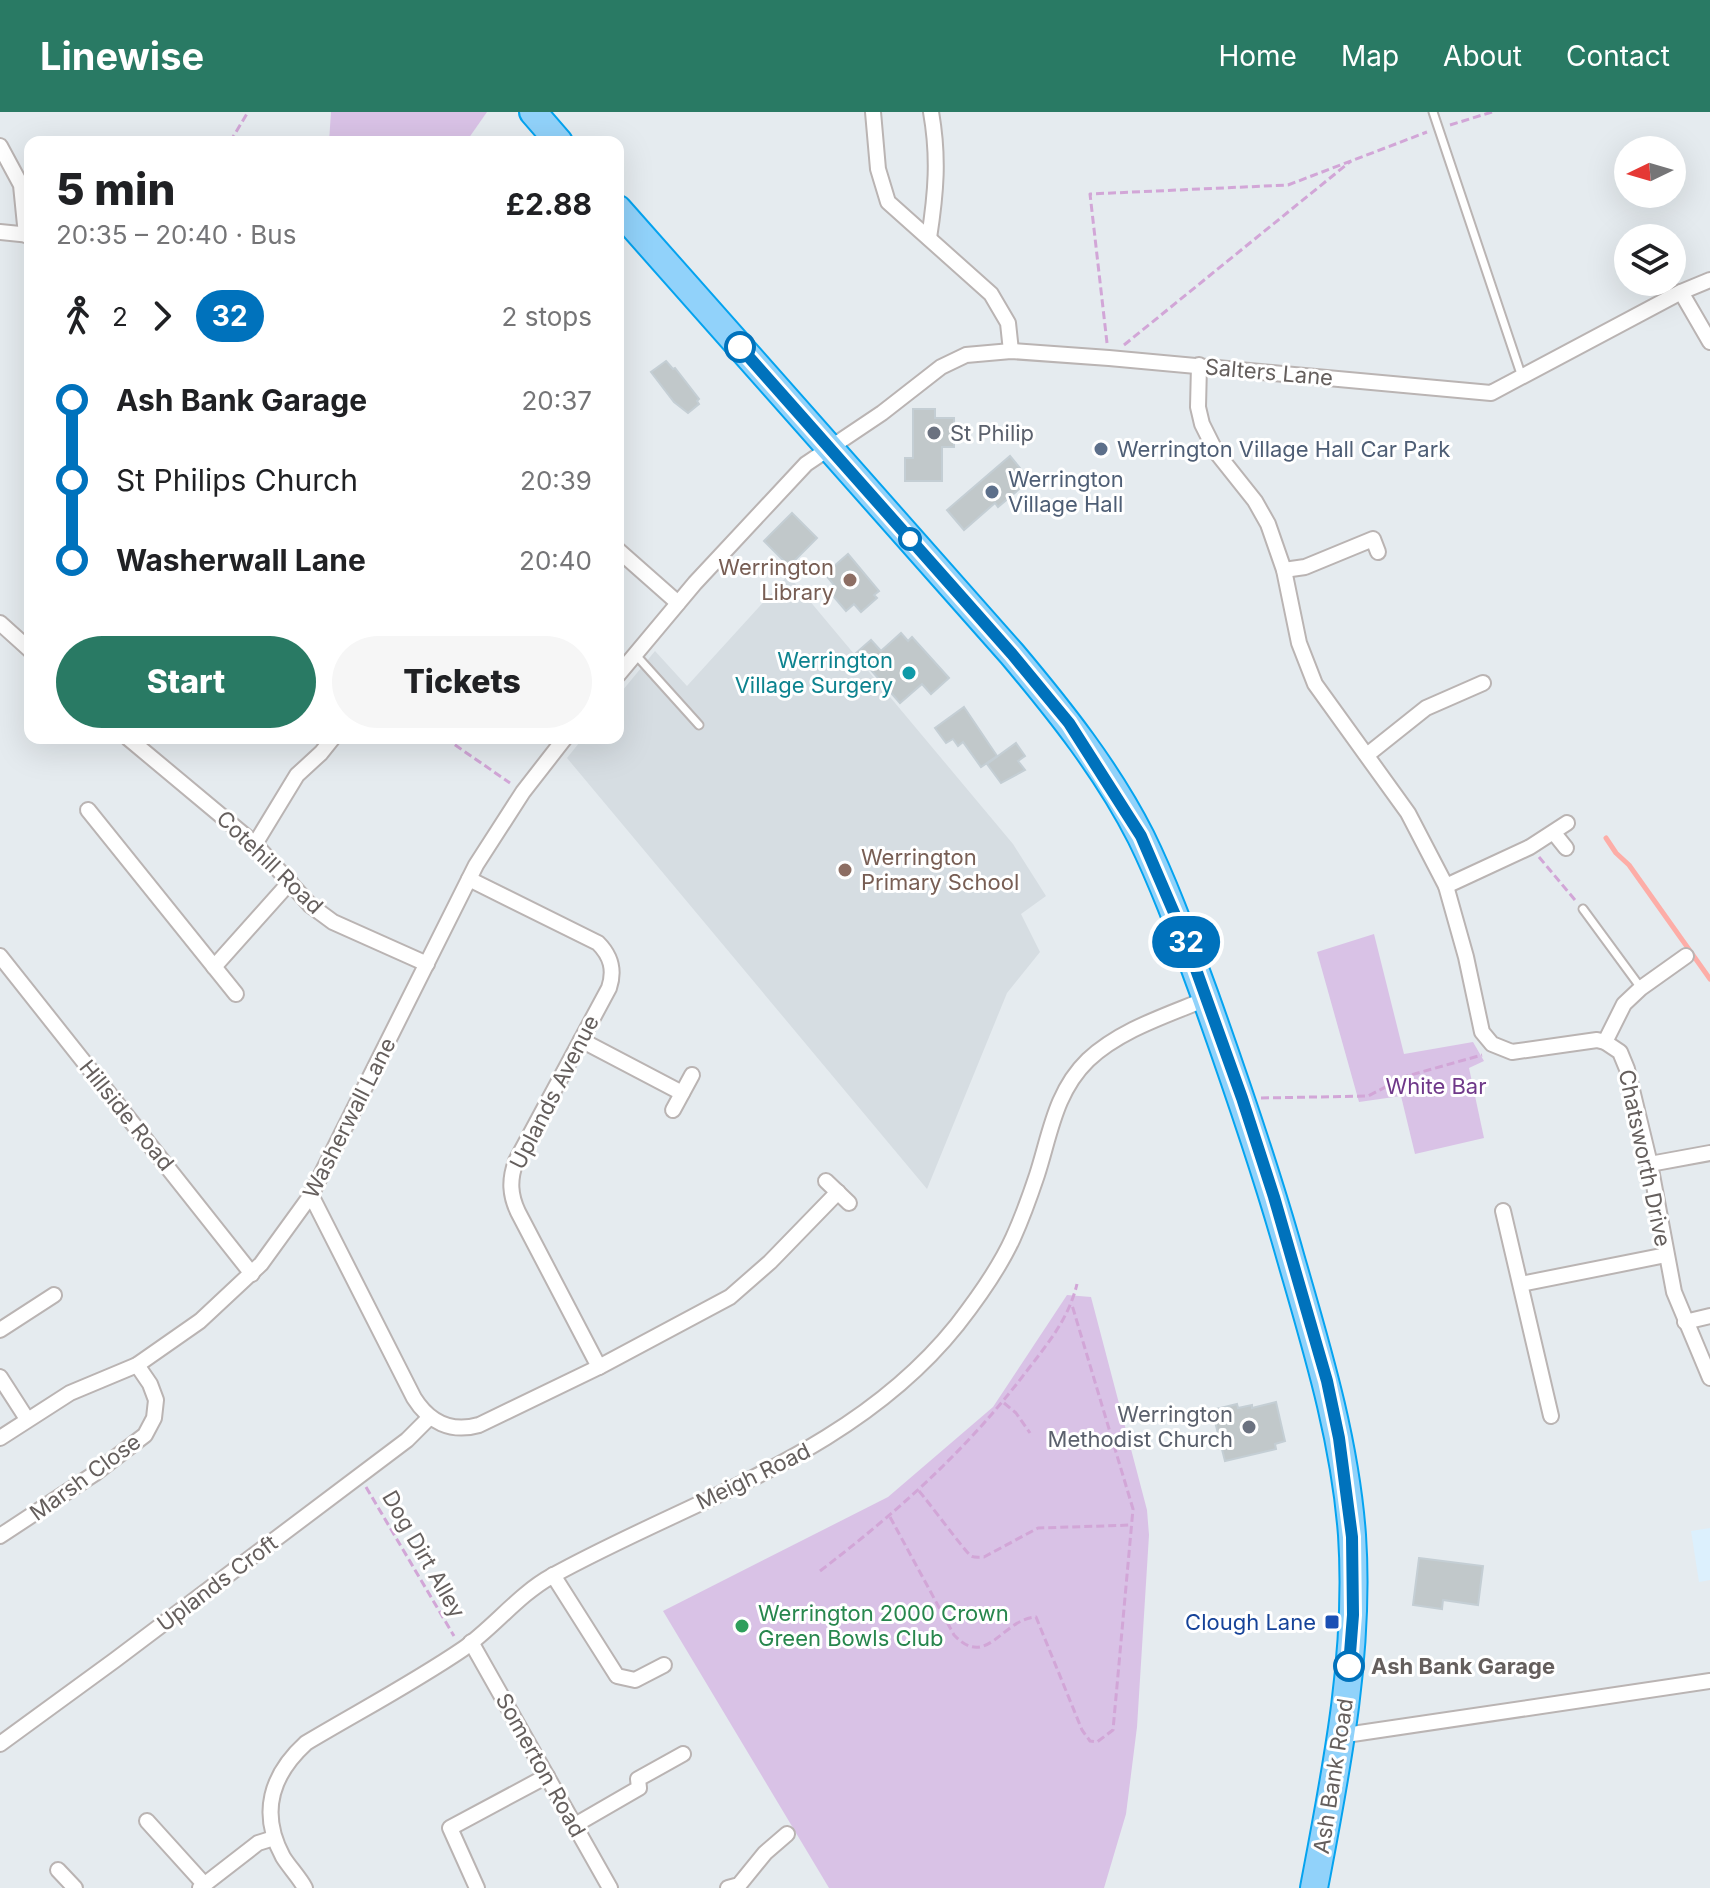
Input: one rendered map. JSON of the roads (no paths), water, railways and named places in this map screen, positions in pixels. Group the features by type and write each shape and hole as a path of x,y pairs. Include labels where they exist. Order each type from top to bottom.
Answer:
{"highway":[{"path":"533,112 554,136"},
{"name":"Ash Bank Road","path":"624,216 1012,654 1069,723 1141,836 1184,936 1274,1197 1327,1381 1346,1483 1352,1537 1353,1615 1346,1692 1314,1888"}],"street":[{"path":"873,112 878,169 888,202 998,304 1008,323 1011,351"},
{"path":"929,238 938,183 931,112"},
{"path":"0,146 21,185 24,206"},
{"path":"0,232 24,235"},
{"name":"Salters Lane","path":"1686,290 1710,280"},
{"name":"Salters Lane","path":"829,448 953,360 979,352 1011,351 1199,365 1491,393 1674,296"},
{"path":"1683,296 1710,342"},
{"path":"1199,365 1198,407 1202,424 1216,452 1255,501 1268,524 1284,570 1299,643 1315,684 1408,813 1446,886 1530,847 1567,823"},
{"path":"624,668 678,603 806,464 829,448"},
{"path":"1284,570 1305,567 1373,539 1378,552"},
{"path":"624,555 678,603"},
{"path":"0,623 24,645"},
{"path":"1367,755 1426,708 1483,683"},
{"name":"Cotehill Road","path":"135,744 255,844 310,905 333,922 427,964"},
{"path":"255,844 297,775 328,744"},
{"name":"Washerwall Lane","path":"0,1438 70,1393 137,1365 200,1321 252,1274 311,1195 469,879 523,792 560,744"},
{"path":"88,810 236,994"},
{"path":"1554,833 1566,848"},
{"name":"Uplands Avenue","path":"469,879 586,935 605,949 612,965 611,981 516,1161 511,1192 518,1212 599,1367"},
{"path":"214,967 290,882"},
{"name":"Chatsworth Drive","path":"1446,886 1466,957 1479,1024 1492,1044 1512,1052 1588,1040 1605,1042 1620,1052 1650,1164 1674,1292 1710,1378"},
{"name":"Hillside Road","path":"0,956 252,1274"},
{"path":"1605,1042 1624,1004 1686,956"},
{"path":"1669,968 1677,982"},
{"name":"Meigh Road","path":"305,1888 274,1838 270,1820 272,1796 282,1772 297,1751 466,1646 539,1583 822,1443 861,1416 908,1377 956,1326 1002,1258 1037,1176 1052,1117 1068,1084 1087,1061 1134,1029 1206,999"},
{"path":"581,1040 682,1093"},
{"path":"673,1110 692,1075"},
{"path":"1650,1164 1710,1153"},
{"path":"311,1195 414,1398 430,1417 453,1428 464,1429 479,1425 599,1367 730,1297 843,1198 826,1181"},
{"path":"1503,1211 1551,1416"},
{"path":"1521,1284 1666,1255"},
{"path":"0,1330 54,1295"},
{"path":"1685,1322 1710,1316"},
{"name":"Marsh Close","path":"0,1536 94,1474 145,1435 154,1418 156,1400 137,1365"},
{"path":"0,1377 27,1419"},
{"name":"Uplands Croft","path":"0,1744 407,1440 430,1417"},
{"path":"553,1575 617,1676 635,1680 664,1665"},
{"name":"Somerton Road","path":"466,1646 547,1776 610,1888"},
{"path":"1339,1736 1710,1681"},
{"path":"575,1825 639,1788 638,1779 683,1754"},
{"path":"477,1888 450,1828 547,1776"},
{"path":"147,1821 202,1886 258,1843 274,1838"},
{"path":"736,1887 765,1853 787,1834"},
{"path":"58,1870 75,1888"}],"lane":[{"path":"1433,112 1522,377"},
{"path":"635,654 699,725"},
{"path":"1583,909 1641,988"}],"waterway":[{"path":"1606,838 1629,865 1710,979"}],"place":[{"name":"St Philip","path":"934,433"},
{"name":"Werrington Village Hall Car Park","path":"1101,449"},
{"name":"Werrington Village Hall","path":"992,492"},
{"name":"Werrington Library","path":"850,580"},
{"name":"Werrington Village Surgery","path":"909,673"},
{"name":"Werrington Primary School","path":"845,870"},
{"name":"Werrington Methodist Church","path":"1249,1427"},
{"name":"Clough Lane","path":"1332,1622"},
{"name":"Werrington 2000 Crown Green Bowls Club","path":"742,1626"},
{"name":"Ash Bank Garage","path":"1349,1666"}],"park label":[{"name":"White Bar","path":"1436,1086"}]}
